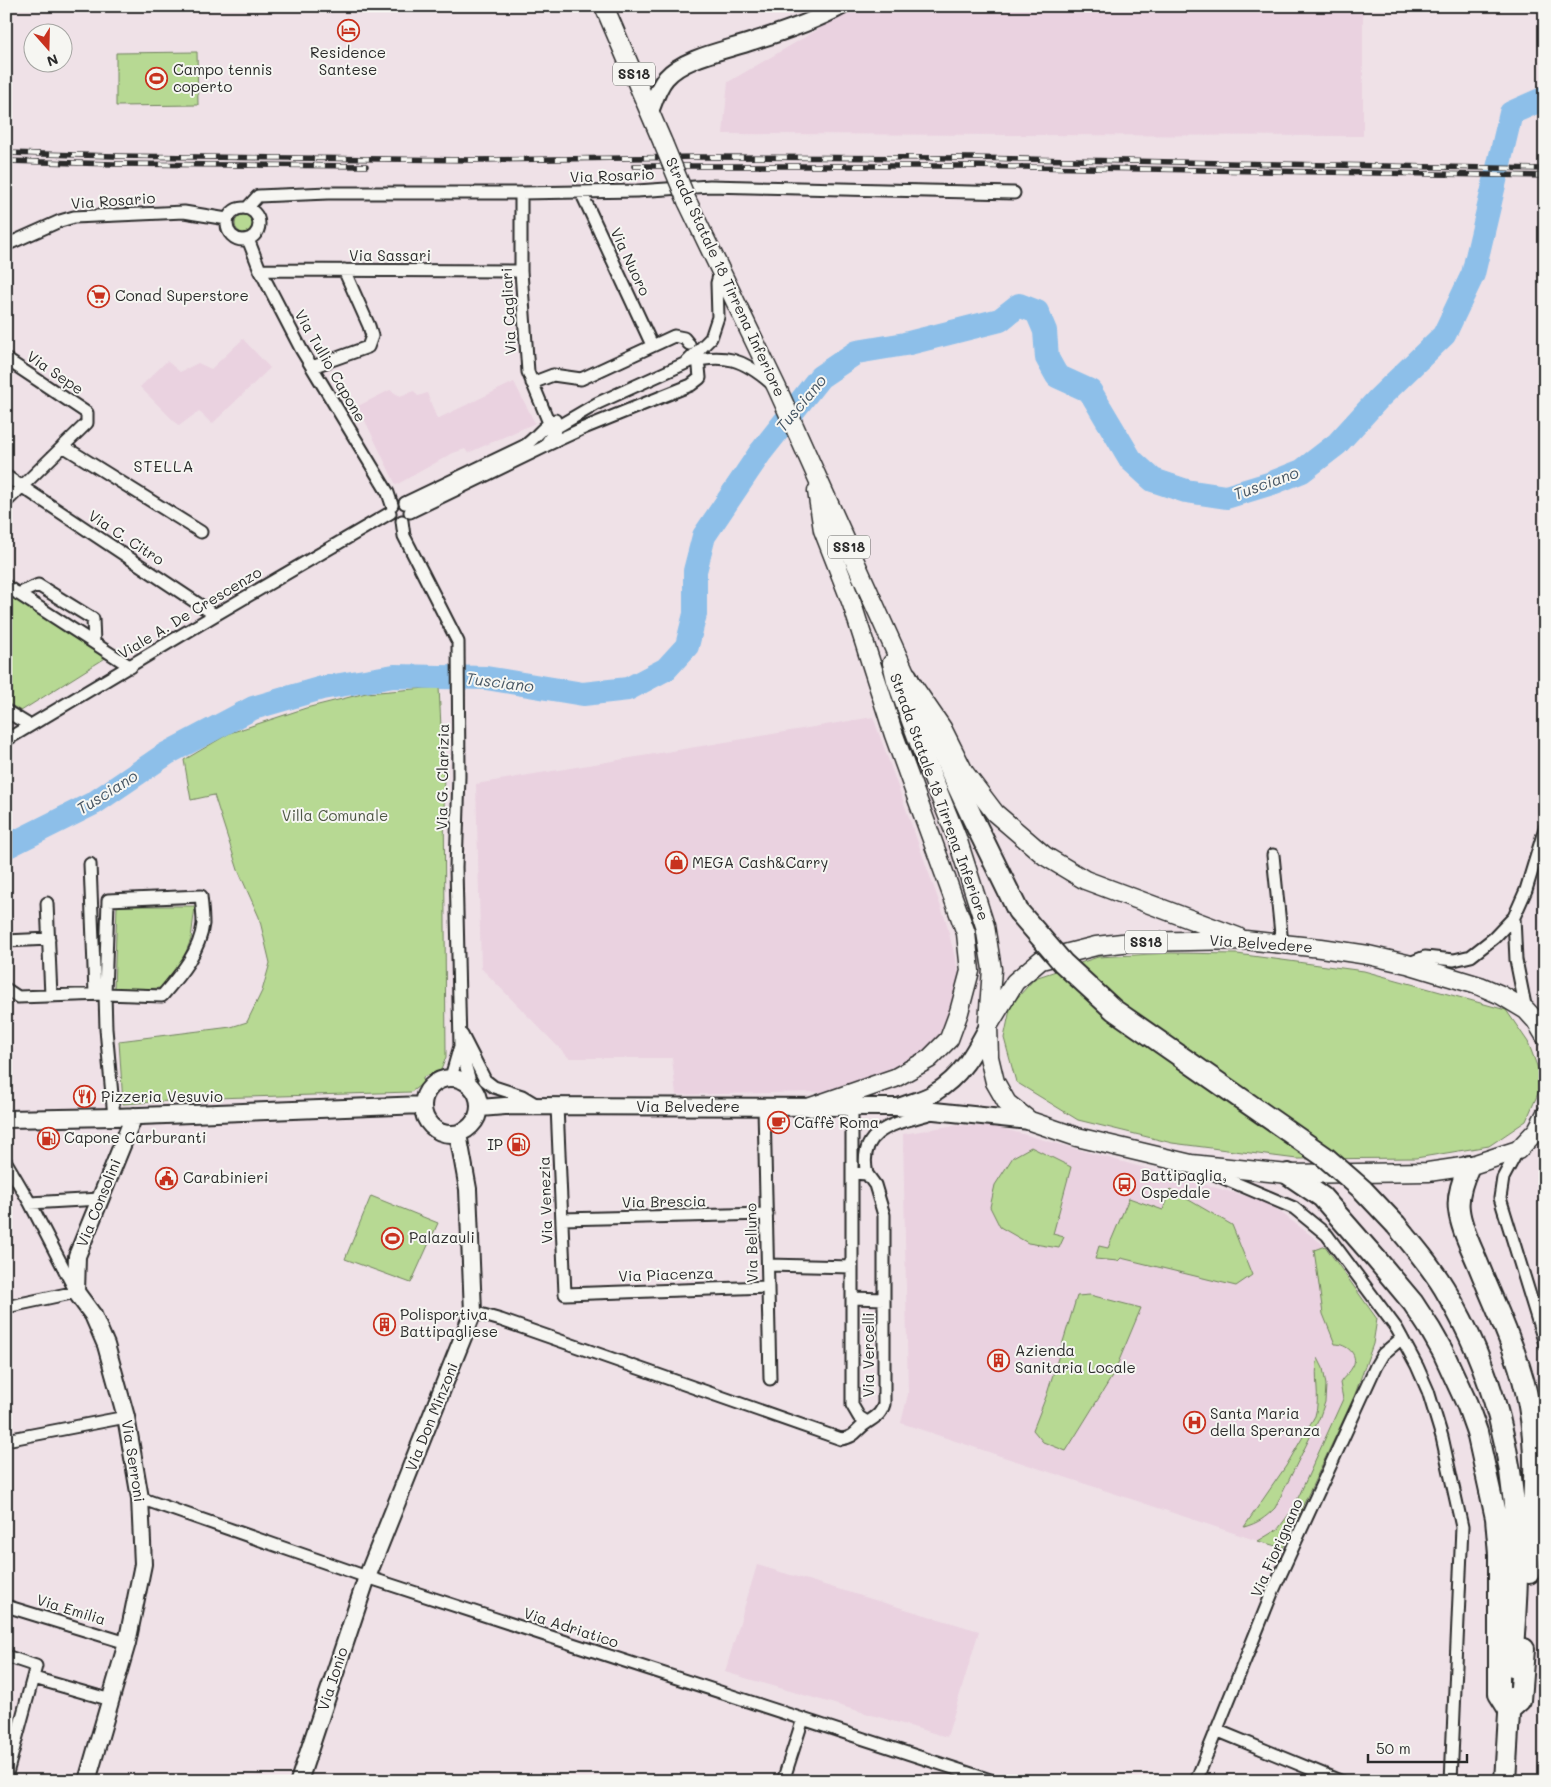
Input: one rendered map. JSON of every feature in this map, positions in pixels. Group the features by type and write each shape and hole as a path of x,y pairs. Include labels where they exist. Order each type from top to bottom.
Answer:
{"highway":[{"path":"907,677 1018,911 1063,963 1114,1010 1325,1156 1363,1190 1396,1225 1424,1259 1444,1288 1478,1353 1499,1414 1510,1464 1517,1557 1505,1781"},
{"path":"1468,1166 1458,1200 1459,1211 1521,1374 1528,1400 1533,1432 1534,1471 1530,1554 1520,1700 1509,1710"},
{"path":"1288,1174 1322,1197 1407,1296 1430,1329 1443,1352 1467,1404 1477,1432 1496,1518 1499,1554 1499,1694 1509,1710"}],"main road":[{"name":"Strada Statale 18 Tirrena Inferiore","path":"604,6 687,201 780,394 907,677 942,728 964,772 995,813 1045,856 1085,880 1212,926 1245,940"},
{"path":"812,465 824,530 852,604 880,686 894,735 966,933 970,971 960,1012 948,1038 929,1059 895,1078 812,1107"},
{"name":"Strada Statale 18 Tirrena Inferiore","path":"885,628 896,680 957,838 985,926 992,969 988,1026"},
{"name":"Via Belvedere","path":"1542,1124 1518,1150 1468,1166 1428,1172 1288,1174 1191,1164 1077,1137 1030,1121 1007,1103 995,1082 989,1057 988,1026 1015,982 1041,960 1096,946 1131,942 1245,940 1368,955 1407,964 1480,986 1501,995 1526,1010 1536,1021 1545,1036"}],"street":[{"path":"650,112 665,79 675,70 710,55 798,26 842,6"},
{"name":"Via Rosario","path":"247,208 258,196 337,193 637,191 710,186 1014,193"},
{"name":"Via Nuoro","path":"580,192 652,345"},
{"name":"Via Cagliari","path":"521,193 521,271 528,372 549,423"},
{"path":"247,208 257,217 259,222 257,232 248,239 236,238 230,234 227,219 235,210 247,208"},
{"name":"Via Rosario","path":"6,245 60,221 74,217 184,212 227,219"},
{"name":"Via Tullio Capone","path":"248,239 260,270 312,368 388,493 391,509"},
{"name":"Via Sassari","path":"260,270 521,271"},
{"path":"312,368 368,347 372,336 344,270"},
{"path":"686,363 711,338 718,317 717,283 720,272"},
{"path":"532,383 553,375 581,379 674,336 684,338 689,344"},
{"name":"Via Sepe","path":"6,358 87,413 87,423 63,446"},
{"path":"544,447 557,427 598,404 686,363 713,358 733,359 755,369 780,394"},
{"path":"408,508 584,428 691,385 700,378 699,367"},
{"path":"408,508 531,442 549,423 576,410 598,404"},
{"path":"6,502 63,446 201,532"},
{"name":"Via C. Citro","path":"6,476 215,615"},
{"path":"398,502 408,508 408,518 402,522 395,520 391,509 398,502"},
{"name":"Viale A. De Crescenzo","path":"6,740 391,509"},
{"name":"Via G. Clarizia","path":"402,522 404,536 458,642 459,776 456,867 460,1046 452,1077"},
{"path":"18,594 38,585 93,619 94,643"},
{"path":"7,587 130,666"},
{"path":"6,711 29,726"},
{"path":"1407,964 1425,957 1454,960 1471,956 1494,938 1514,917 1526,890 1545,828"},
{"path":"1273,855 1282,944"},
{"path":"90,864 100,994 106,1029 114,1117"},
{"path":"6,989 18,997 100,994 162,996 178,977 194,952 202,925 201,896 108,900 100,994"},
{"path":"47,903 51,996"},
{"path":"1514,917 1516,960 1526,1010"},
{"path":"6,941 49,939"},
{"name":"Via Belvedere","path":"896,1108 933,1094 954,1079 973,1056 988,1026"},
{"path":"460,1030 485,1080 494,1087 522,1096 538,1106"},
{"name":"Via G. Clarizia","path":"460,1046 471,1085"},
{"path":"452,1077 471,1085 480,1100 478,1117 473,1125 466,1131 458,1134 449,1134 433,1128 427,1121 423,1105 431,1086 444,1078 452,1077"},
{"path":"6,1119 114,1117 423,1105"},
{"name":"Via Belvedere","path":"480,1108 557,1106 896,1108 1030,1121"},
{"name":"Via Venezia","path":"557,1106 565,1294"},
{"name":"Via Belluno","path":"764,1107 770,1379"},
{"name":"Via Vercelli","path":"852,1108 852,1404 859,1417 867,1422 876,1418 882,1412 884,1404 884,1215 875,1185 867,1174"},
{"path":"852,1173 867,1174 866,1166 869,1143 878,1133 893,1124 937,1112"},
{"name":"Via Consolini","path":"76,1292 77,1256 134,1116"},
{"name":"Via Don Minzoni","path":"367,1577 473,1312 468,1189 458,1134"},
{"path":"1518,1150 1503,1178 1500,1198 1545,1344"},
{"name":"Via Serroni","path":"6,1162 30,1202 76,1292 93,1315 106,1345 126,1416 140,1498 143,1564 127,1643 87,1781"},
{"path":"1191,1164 1294,1208 1327,1236 1399,1334 1417,1366 1428,1391 1442,1437 1462,1527 1451,1781"},
{"path":"30,1202 100,1199"},
{"name":"Via Brescia","path":"562,1219 767,1214"},
{"path":"768,1265 852,1267"},
{"name":"Via Piacenza","path":"565,1294 768,1287"},
{"path":"6,1307 76,1292"},
{"name":"Via Vercelli","path":"852,1298 884,1299"},
{"path":"473,1312 511,1323 841,1439 850,1438 867,1422"},
{"name":"Via Fiorignano","path":"1196,1781 1272,1593 1376,1366 1399,1334"},
{"path":"6,1440 126,1416"},
{"name":"Via Adriatico","path":"140,1498 367,1577 993,1781"},
{"name":"Via Ionio","path":"299,1781 367,1577"},
{"name":"Via Emilia","path":"6,1606 127,1643"},
{"path":"6,1656 36,1666 6,1777"},
{"path":"34,1678 110,1700"},
{"path":"783,1781 803,1719"},
{"path":"1216,1730 1340,1781"}],"shaded area":[{"path":"858,6 1363,6 1363,136 723,134 728,82"},
{"path":"243,339 270,368 212,424 199,411 179,426 140,387 167,361 180,372 198,363 211,369"},
{"path":"514,382 535,423 468,453 465,449 453,453 396,485 358,406 390,390 400,396 414,391 418,396 427,393 437,419"},
{"path":"873,717 946,921 960,978 954,1013 929,1048 873,1077 822,1092 676,1095 672,1058 569,1058 481,968 476,784"},
{"path":"955,1125 997,1127 1267,1202 1325,1246 1377,1319 1373,1344 1354,1397 1283,1548 901,1423 908,1394 903,1134"},
{"path":"757,1565 979,1631 947,1737 725,1672"}],"green space":[{"name":"Campo tennis coperto","path":"197,52 198,105 116,106 116,53"},
{"path":"244,215 250,218 253,224 250,230 244,233 238,230 235,224 238,218"},
{"path":"6,592 107,657 21,711 6,702"},
{"name":"Villa Comunale","path":"439,687 444,788 446,1057 441,1070 423,1077 423,1083 411,1092 215,1098 123,1104 119,1041 231,1027 247,1022 262,991 270,963 259,917 238,870 214,795 191,800 184,760 230,733 306,708 366,693"},
{"path":"117,906 195,906 191,939 182,962 161,988 114,990"},
{"path":"1171,953 1237,954 1364,971 1506,1010 1528,1042 1543,1082 1526,1121 1489,1146 1416,1158 1297,1159 1172,1143 1078,1120 1016,1082 1004,1038 1011,1005 1035,978 1098,957"},
{"path":"1031,1147 1071,1167 1053,1234 1064,1237 1059,1248 1028,1243 1000,1227 990,1207 995,1185 1013,1157"},
{"path":"1170,1189 1232,1225 1252,1275 1236,1286 1121,1258 1118,1261 1095,1259 1099,1246 1108,1248 1129,1198 1163,1210"},
{"name":"Palazauli","path":"371,1196 438,1223 411,1283 345,1259"},
{"path":"1325,1246 1377,1319 1373,1344 1354,1397 1283,1548 1258,1541 1278,1529 1293,1509 1343,1399 1340,1383 1352,1368 1354,1362 1353,1354 1350,1350 1335,1344 1323,1314 1314,1250"},
{"path":"1090,1295 1141,1308 1113,1375 1066,1451 1043,1442 1033,1430 1047,1394 1077,1296"},
{"path":"1318,1358 1323,1368 1326,1385 1325,1402 1319,1419 1275,1508 1261,1520 1244,1527 1286,1466 1315,1416 1317,1409 1316,1372"}],"waterway":[{"name":"Tusciano","path":"6,847 94,803 166,754 253,708 322,688 394,676 486,678 583,694 628,689 666,669 687,646 695,614 695,571 704,536 760,453 820,377 857,352 905,344 1000,320 1019,305 1037,312 1045,331 1047,358 1057,376 1090,391 1131,460 1153,480 1186,491 1226,497 1272,483 1302,471 1337,444 1379,398 1444,335 1473,274 1511,113 1545,98"}],"railway":[{"path":"6,153 475,160 698,157 969,158 1545,169"},
{"path":"6,161 366,166"},
{"path":"634,166 969,166 1545,176"}],"place":[{"name":"Residence Santese","path":"348,30"},
{"name":"Campo tennis coperto","path":"157,79"},
{"name":"Conad Superstore","path":"99,296"},
{"name":"MEGA Cash&Carry","path":"676,863"},
{"name":"Pizzeria Vesuvio","path":"85,1097"},
{"name":"Caffè Roma","path":"778,1123"},
{"name":"Capone Carburanti","path":"48,1138"},
{"name":"IP","path":"519,1145"},
{"name":"Carabinieri","path":"167,1178"},
{"name":"Battipaglia, Ospedale","path":"1125,1185"},
{"name":"Palazauli","path":"393,1238"},
{"name":"Polisportiva Battipagliese","path":"384,1324"},
{"name":"Azienda Sanitaria Locale","path":"999,1360"},
{"name":"Santa Maria della Speranza","path":"1194,1423"}],"district":[{"name":"STELLA","path":"164,466"}]}
